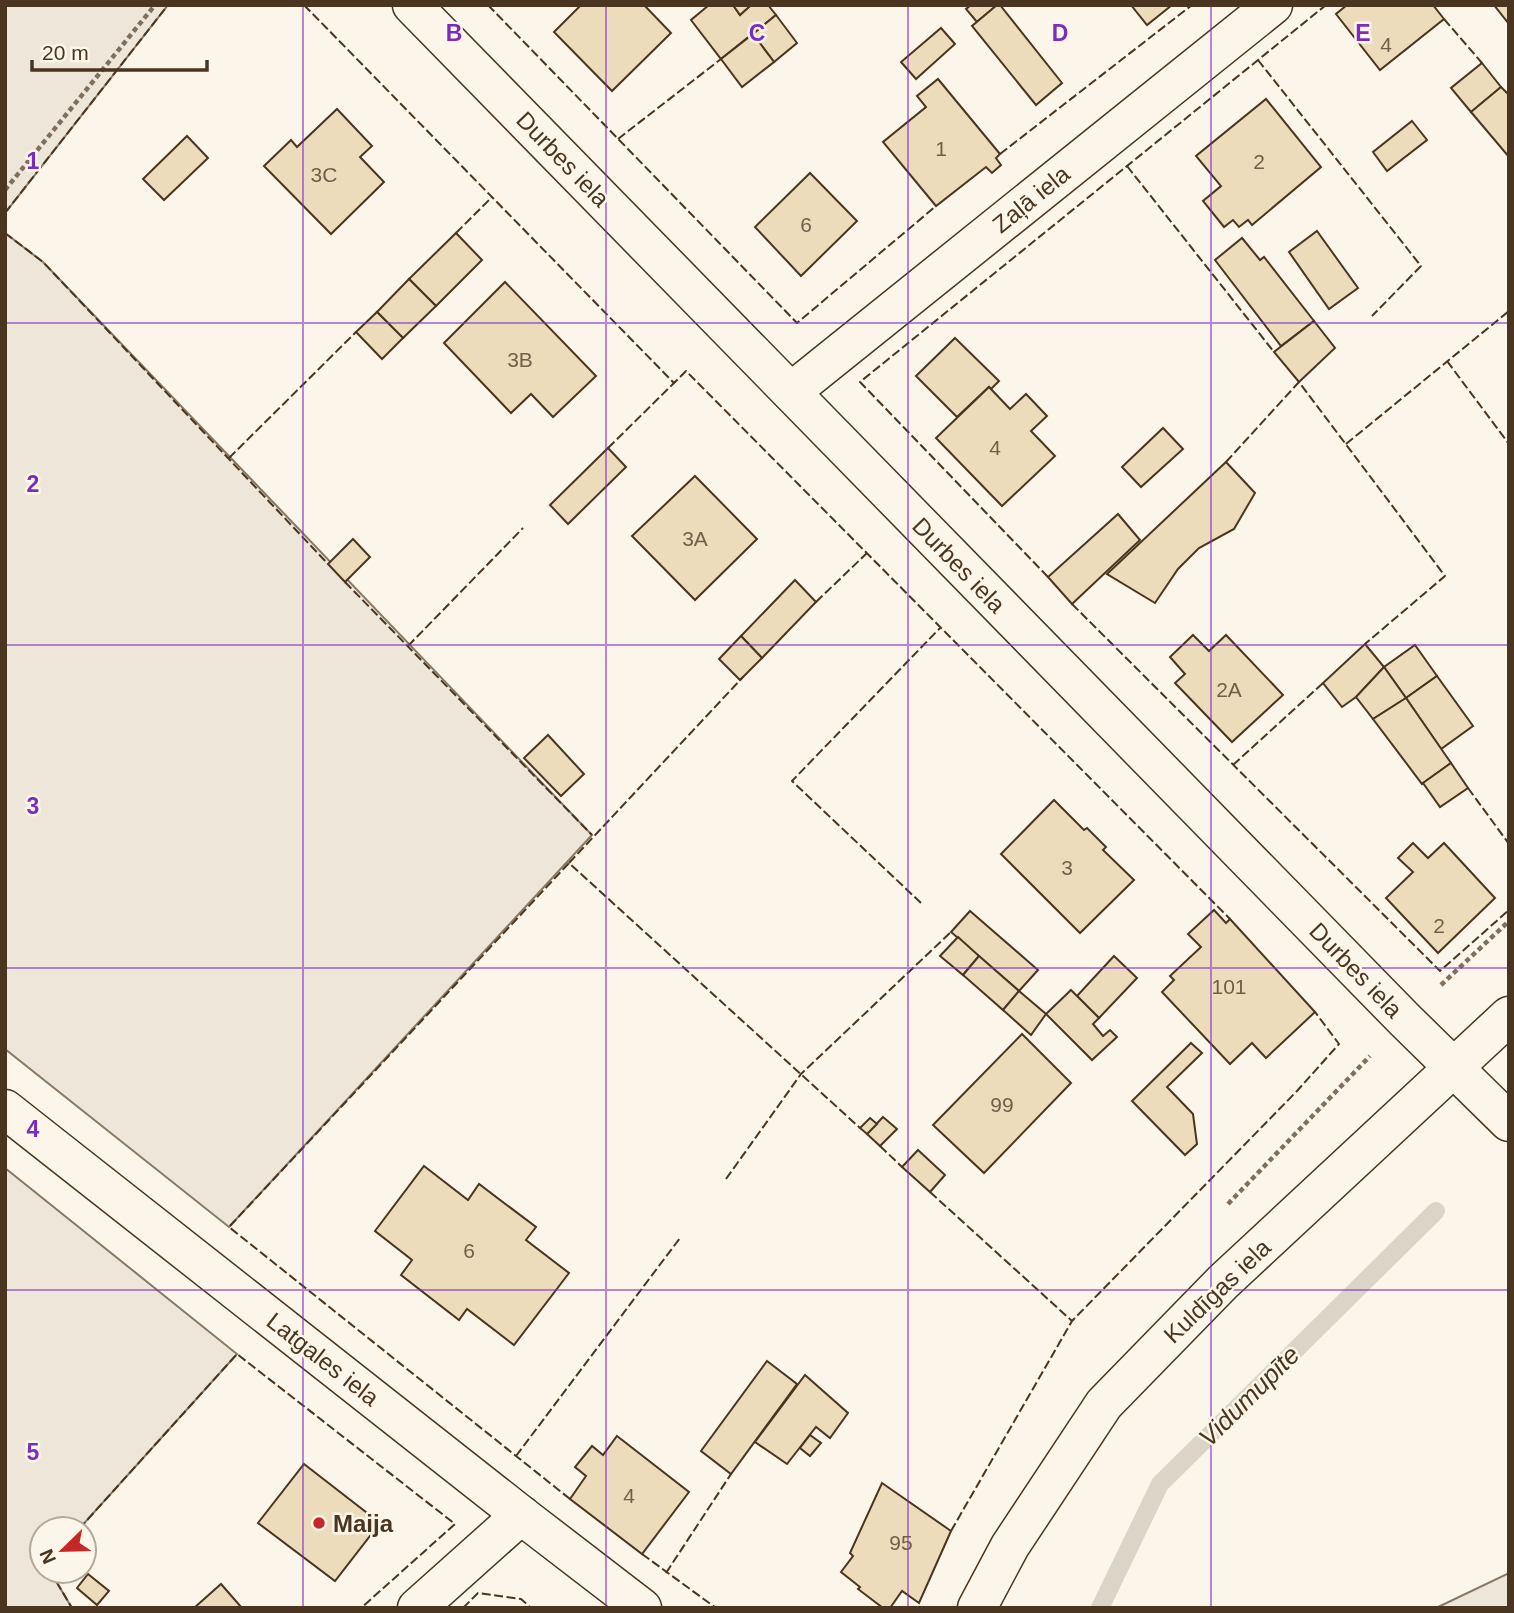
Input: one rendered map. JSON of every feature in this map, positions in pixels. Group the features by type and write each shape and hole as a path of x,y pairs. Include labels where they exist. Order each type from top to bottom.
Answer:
{"street":[{"name":"Durbes iela","path":"412,5 1405,1020 1509,1122"},
{"name":"Zaļā iela","path":"791,392 1272,5"},
{"name":"Kuldīgas iela","path":"977,1608 1010,1546 1104,1404 1223,1282 1509,1016"},
{"name":"Latgales iela","path":"5,1109 642,1608"},
{"path":"417,1608 521,1515"}],"path":[{"path":"5,190 155,5"},
{"path":"1405,1020 1509,921"}],"shaded area":[{"path":"5,5 168,5 5,213"},
{"path":"5,233 43,262 592,835 229,1227 5,1049"},
{"path":"5,1168 237,1354 92,1515 28,1515 28,1585 58,1585 72,1608 5,1608"},
{"path":"1509,1573 1509,1608 1436,1608"}],"building":[{"path":"581,5 644,5 671,33 612,91 554,32"},
{"path":"709,5 733,5 740,15 751,5 768,5 776,15 721,59 691,20"},
{"path":"733,5 751,5 740,15"},
{"path":"971,5 997,5 977,22 966,9"},
{"path":"1000,5 1062,83 1036,105 972,26"},
{"path":"1131,5 1172,5 1147,25"},
{"path":"1347,5 1433,5 1444,19 1380,70 1336,14"},
{"path":"1494,5 1509,5 1509,24"},
{"path":"776,15 797,43 774,62 753,34"},
{"path":"941,28 955,44 916,79 901,62"},
{"path":"753,34 774,62 742,87 721,59"},
{"path":"1482,63 1501,87 1471,112 1451,88"},
{"path":"938,79 1000,154 996,158 1001,165 992,173 986,167 936,206 883,142 926,107 917,96"},
{"path":"1501,87 1509,95 1509,157 1471,112"},
{"path":"1266,99 1321,167 1252,225 1248,220 1239,227 1233,220 1224,227 1203,201 1221,186 1196,156"},
{"path":"337,109 372,146 360,157 384,182 331,234 264,166 291,140 297,147"},
{"path":"1412,121 1427,140 1387,171 1373,152"},
{"path":"187,136 208,158 164,200 143,179"},
{"path":"810,173 857,221 801,276 755,227"},
{"path":"1317,231 1358,288 1329,309 1289,252"},
{"path":"456,233 482,260 436,306 409,279"},
{"path":"1242,238 1260,260 1264,257 1314,321 1281,346 1215,260"},
{"path":"409,279 436,306 403,338 377,312"},
{"path":"505,282 596,376 553,417 531,394 511,413 444,343"},
{"path":"377,312 403,338 382,359 356,332"},
{"path":"1314,321 1335,348 1299,382 1274,352"},
{"path":"955,338 999,381 957,417 916,376"},
{"path":"989,387 1010,409 1026,394 1047,416 1031,431 1055,456 1002,506 936,438"},
{"path":"1163,428 1183,449 1141,487 1122,467"},
{"path":"608,448 626,467 568,524 550,505"},
{"path":"1226,462 1255,493 1234,529 1199,548 1178,569 1155,603 1107,574"},
{"path":"695,476 757,539 695,600 632,536"},
{"path":"1118,514 1140,540 1072,604 1048,577"},
{"path":"353,539 370,557 345,582 328,564"},
{"path":"795,580 816,602 762,658 741,636"},
{"path":"1193,635 1209,651 1226,635 1283,695 1232,742 1175,683 1185,674 1170,657"},
{"path":"741,636 762,658 740,680 719,659"},
{"path":"1365,644 1384,667 1356,697 1342,707 1323,683"},
{"path":"1415,645 1437,676 1406,698 1384,667"},
{"path":"1384,667 1406,698 1373,719 1356,697"},
{"path":"1437,676 1473,726 1441,749 1406,698"},
{"path":"1406,698 1451,763 1422,784 1373,719"},
{"path":"548,735 584,774 561,796 524,758"},
{"path":"1451,763 1468,788 1440,807 1423,783"},
{"path":"1054,800 1084,830 1087,828 1106,847 1103,850 1134,880 1080,933 1001,854"},
{"path":"1413,843 1428,858 1444,843 1495,898 1438,953 1386,898 1413,872 1398,858"},
{"path":"1214,910 1226,923 1230,919 1315,1012 1266,1058 1252,1043 1230,1064 1162,992 1174,980 1170,976 1201,947 1188,934"},
{"path":"970,911 1038,970 1019,991 951,932"},
{"path":"958,937 979,956 963,975 940,956"},
{"path":"979,956 1019,991 1003,1010 963,975"},
{"path":"1114,956 1137,978 1099,1018 1077,996"},
{"path":"1071,990 1099,1018 1093,1024 1103,1036 1110,1030 1117,1037 1092,1060 1046,1014"},
{"path":"1019,991 1046,1014 1031,1035 1003,1010"},
{"path":"1022,1034 1071,1083 984,1173 933,1125"},
{"path":"1191,1043 1202,1053 1167,1087 1193,1114 1197,1144 1185,1155 1132,1101"},
{"path":"883,1117 897,1129 880,1146 867,1134"},
{"path":"870,1118 877,1124 867,1134 860,1128"},
{"path":"918,1150 945,1175 930,1192 902,1167"},
{"path":"424,1166 468,1200 479,1184 536,1227 526,1240 569,1273 514,1345 467,1309 459,1320 401,1275 412,1260 375,1231"},
{"path":"767,1361 797,1384 731,1474 701,1451"},
{"path":"805,1375 848,1413 830,1438 816,1427 787,1464 755,1442"},
{"path":"810,1435 821,1443 810,1456 800,1448"},
{"path":"617,1436 689,1492 642,1554 570,1499 586,1476 575,1467 592,1446 603,1455"},
{"name":"Maija","path":"304,1464 380,1523 335,1581 258,1523"},
{"path":"882,1483 951,1531 919,1603 902,1591 890,1608 883,1608 841,1572 853,1556 850,1553"},
{"path":"98,1582 109,1591 97,1605 77,1588 79,1585 98,1585"},
{"path":"221,1584 242,1608 194,1608"}],"waterway":[{"name":"Vidumupīte","path":"1100,1608 1160,1484 1436,1211"}],"fence":[{"path":"5,213 168,5"},
{"path":"304,5 674,383 686,371 1230,919"},
{"path":"488,5 797,323 936,206"},
{"path":"1000,154 1192,5"},
{"path":"1048,577 860,382 1326,5"},
{"path":"1444,19 1482,63"},
{"path":"618,139 721,59"},
{"path":"1258,60 1421,266 1372,316"},
{"path":"1127,166 1274,352"},
{"path":"456,233 492,197"},
{"path":"5,233 43,262 328,564"},
{"path":"1346,444 1509,311"},
{"path":"229,458 356,332"},
{"path":"1447,361 1509,444"},
{"path":"1226,462 1299,382 1445,576 1365,644"},
{"path":"608,448 674,383"},
{"path":"408,646 523,528"},
{"path":"816,602 867,553"},
{"path":"345,582 592,835"},
{"path":"1072,604 1440,971 1509,910"},
{"path":"921,903 792,781 940,628"},
{"path":"569,863 743,677"},
{"path":"1233,765 1323,683"},
{"path":"1468,788 1509,844"},
{"path":"570,1499 229,1227 569,863 860,1128"},
{"path":"726,1179 801,1074 951,932"},
{"path":"951,1531 1072,1321 1297,1091 1339,1044 1315,1012"},
{"path":"880,1146 902,1167"},
{"path":"930,1192 1072,1321"},
{"path":"516,1456 680,1238"},
{"path":"92,1515 237,1354 455,1524 361,1608"},
{"path":"666,1573 731,1474"},
{"path":"642,1554 716,1608"},
{"path":"58,1585 72,1608"},
{"path":"463,1608 478,1593 521,1599 531,1608"}],"place":[{"name":"Maija","path":"319,1523"}]}
